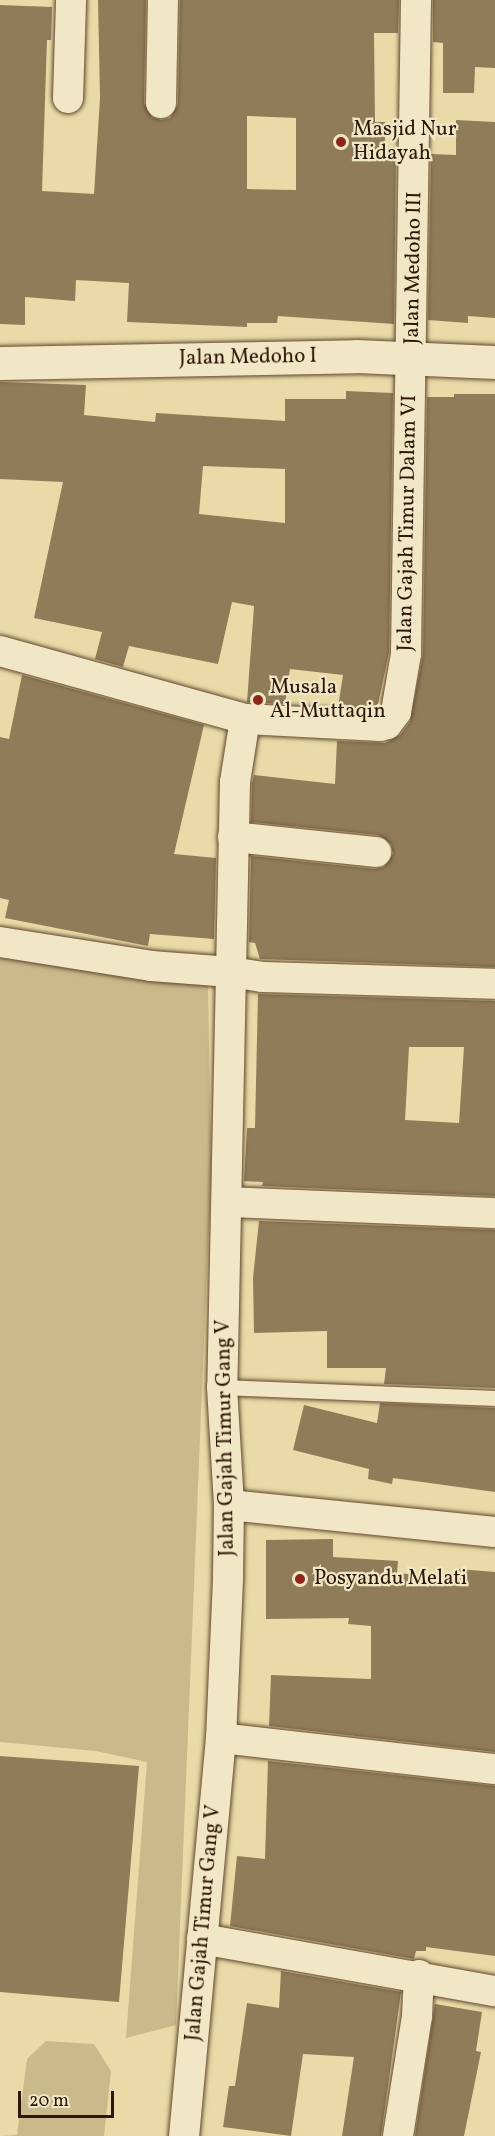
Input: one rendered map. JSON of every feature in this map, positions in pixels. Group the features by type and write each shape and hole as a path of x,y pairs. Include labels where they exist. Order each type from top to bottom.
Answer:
{"street":[{"path":"69,98 71,0"},
{"path":"161,103 163,0"},
{"name":"Jalan Medoho III","path":"412,356 416,0"},
{"name":"Jalan Medoho I","path":"0,363 412,356 495,362"},
{"name":"Jalan Gajah Timur Dalam VI","path":"0,651 245,719 380,726 387,724 396,712 406,654 412,356"},
{"path":"231,972 235,782 245,719"},
{"path":"233,837 376,852"},
{"path":"0,942 151,966 231,972 262,977 495,984"},
{"name":"Jalan Gajah Timur Gang V","path":"184,2136 221,1738 229,1505 222,1387 228,1202 231,972"},
{"path":"228,1202 495,1213"},
{"path":"229,1505 495,1532"},
{"path":"221,1738 495,1769"},
{"path":"202,1939 419,1975 495,1991"},
{"path":"398,2136 417,2016 419,1975"}],"lane":[{"path":"222,1387 495,1398"}],"shaded area":[{"path":"0,952 208,982 211,1169 176,2025 126,2038 147,1762 96,1751 0,1742"},
{"path":"46,2041 94,2044 111,2071 104,2136 0,2136 17,2135 27,2059"}],"building":[{"path":"98,0 146,0 144,103 152,117 161,120 170,118 178,104 180,0 399,0 398,33 374,33 375,122 385,122 385,151 396,152 394,324 278,316 277,323 247,323 247,327 127,322 129,283 76,280 75,301 25,297 25,325 0,324 0,5 52,7 51,40 47,40 42,191 94,194 100,98","holes":["247,116 296,118 296,190 247,189"]},
{"path":"433,0 495,0 495,68 475,67 474,93 443,93 443,43 433,42"},
{"path":"456,120 495,122 495,318 468,316 468,323 428,320 431,154 456,155"},
{"path":"0,382 86,385 84,415 155,422 156,413 285,421 285,399 346,399 346,391 393,393 389,652 377,709 338,707 343,675 290,669 285,704 247,702 254,606 232,602 218,664 129,646 123,667 95,659 102,632 34,618 63,482 0,479","holes":["203,466 285,469 285,523 199,514"]},
{"path":"454,394 495,394 495,967 260,959 255,943 249,942 251,856 374,869 384,867 393,854 391,844 378,835 251,822 252,784 254,775 335,784 337,741 385,743 400,735 410,722 423,654 427,397 454,397"},
{"path":"22,675 204,725 174,854 216,858 214,939 150,934 148,946 5,918 9,900 0,898 0,737 9,739"},
{"path":"258,994 495,1001 495,1196 262,1186 263,1182 244,1181 247,1128 255,1128","holes":["409,1047 464,1047 459,1123 405,1120"]},
{"path":"259,1221 495,1230 495,1388 384,1384 386,1368 327,1368 327,1331 254,1333 253,1278"},
{"path":"380,1403 495,1408 495,1492 393,1478 392,1484 368,1479 369,1469 293,1450 304,1405 377,1423"},
{"path":"333,1539 333,1557 398,1561 397,1573 459,1579 459,1569 495,1572 495,1752 269,1726 271,1675 371,1679 371,1626 348,1624 349,1618 266,1619 266,1540"},
{"path":"0,1756 139,1766 119,2002 0,1992"},
{"path":"268,1761 495,1786 495,1956 426,1947 426,1951 416,1951 414,1959 230,1926 237,1856 265,1859"},
{"path":"281,1971 401,1992 381,2136 342,2136 354,2057 303,2054 291,2136 223,2127 229,2086 235,2086 247,2003 279,2008"},
{"path":"435,2004 482,2012 476,2051 481,2052 464,2136 415,2136"}],"place":[{"name":"Masjid Nur Hidayah","path":"341,142"},
{"name":"Musala Al-Muttaqin","path":"258,700"},
{"name":"Posyandu Melati","path":"300,1579"}]}
